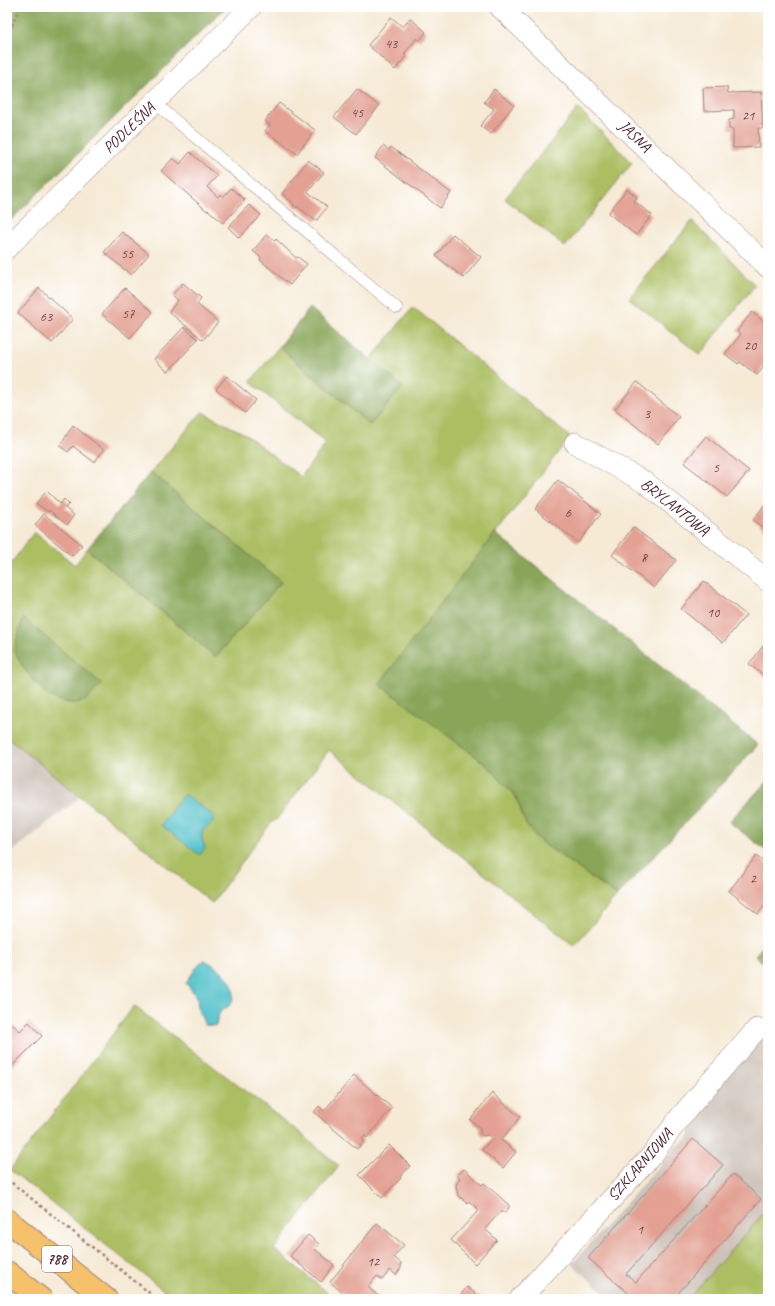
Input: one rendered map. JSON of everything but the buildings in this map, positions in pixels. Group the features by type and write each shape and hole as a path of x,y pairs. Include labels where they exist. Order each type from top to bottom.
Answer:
{"main road":[{"name":"788","path":"7,1220 106,1299"},
{"name":"788","path":"7,1272 41,1299"}],"street":[{"name":"PODLEŚNA","path":"7,248 251,7"},
{"name":"JASNA","path":"500,7 768,267"},
{"name":"BRYLANTOWA","path":"575,443 646,483 768,581"},
{"name":"SZKLARNIOWA","path":"520,1299 652,1155 681,1116 757,1029"}],"lane":[{"path":"155,103 397,308"}],"path":[{"path":"7,37 20,7"},
{"path":"7,1179 157,1299"}],"shaded area":[{"path":"7,737 81,796 7,856"},
{"path":"763,1033 768,1037 768,1208 688,1299 612,1299 572,1264 676,1147 689,1138 692,1113"}],"green space":[{"path":"7,7 226,7 7,224"},
{"path":"578,108 632,163 565,247 505,199"},
{"path":"692,221 755,285 700,355 629,298"},
{"path":"413,307 570,437 380,684 487,765 516,797 526,825 540,841 617,896 574,946 329,750 277,819 270,824 212,903 7,737 7,569 34,532 75,565 87,549 216,657 281,582 151,472 202,412 245,434 301,477 326,443 250,382 279,347 370,425 402,387 370,360"},
{"path":"310,308 403,387 370,425 279,347"},
{"path":"151,472 281,582 216,657 87,549"},
{"path":"495,533 758,745 617,896 540,841 526,825 516,797 487,765 379,684"},
{"path":"23,618 102,684 89,698 84,701 72,703 61,701 41,689 33,680 25,670 14,650"},
{"path":"768,780 768,852 729,822"},
{"path":"768,939 768,966 755,956"},
{"path":"134,1006 299,1132 339,1166 274,1249 335,1299 175,1299 10,1170"},
{"path":"768,1208 768,1299 688,1299"}],"water":[{"path":"184,794 214,816 212,823 202,831 202,839 205,848 200,855 161,825"},
{"path":"204,960 217,967 228,978 234,992 233,999 229,1006 220,1013 216,1026 205,1025 198,1009 197,997 186,983 196,968"}]}
